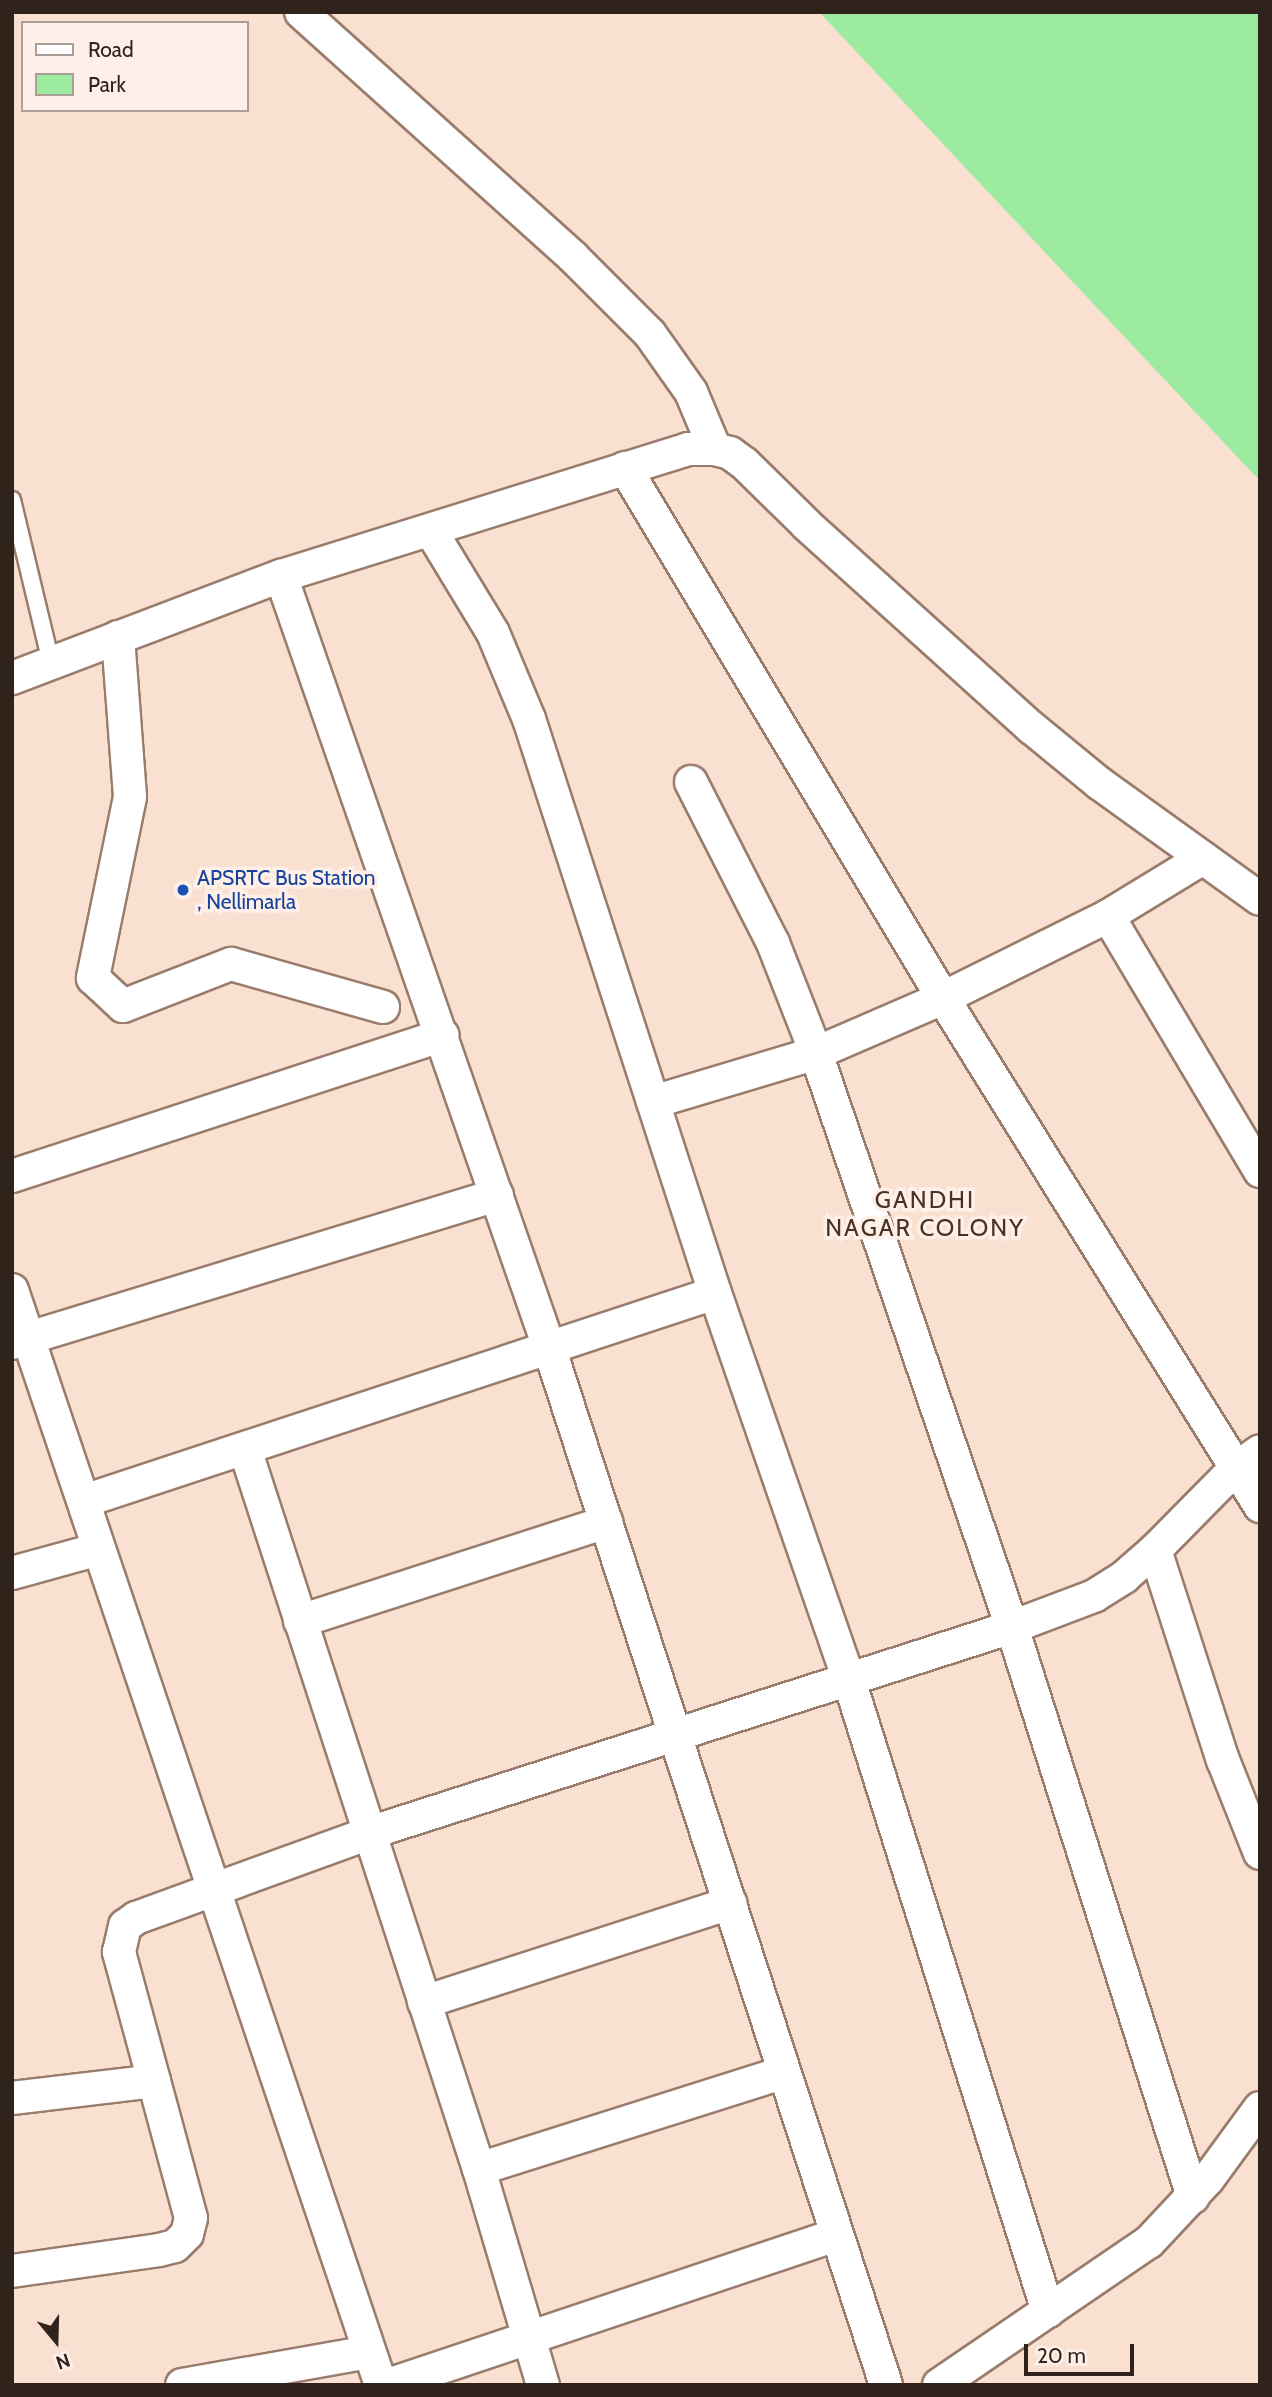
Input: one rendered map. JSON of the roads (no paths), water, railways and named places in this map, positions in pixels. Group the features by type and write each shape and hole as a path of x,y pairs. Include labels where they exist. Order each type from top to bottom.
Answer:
{"street":[{"path":"301,12 572,256 650,334 691,392 715,449"},
{"path":"12,678 281,576 688,449 715,449 730,453 744,463 807,525 1032,728 1099,783 1260,899"},
{"path":"625,468 943,998 1248,1460 1260,1506"},
{"path":"432,531 493,633 512,674 715,1293 849,1680 1048,2311"},
{"path":"281,576 443,1035 550,1350 886,2385"},
{"path":"118,637 130,797 93,978 123,1006 231,964 383,1007"},
{"path":"691,782 774,943 816,1053 1012,1627 1193,2197"},
{"path":"653,1102 816,1053 943,998 1108,916 1203,858"},
{"path":"1108,916 1260,1171"},
{"path":"12,1176 443,1035"},
{"path":"21,1340 497,1195"},
{"path":"12,1290 21,1340 84,1501 380,2385"},
{"path":"84,1501 550,1350 715,1293"},
{"path":"245,1449 479,2169 543,2385"},
{"path":"12,2272 159,2250 175,2246 187,2234 191,2218 119,1952 120,1936 125,1926 136,1918 369,1833 1012,1627 1094,1596 1124,1577 1155,1550 1248,1460"},
{"path":"300,1621 607,1522"},
{"path":"12,1573 99,1549"},
{"path":"1155,1550 1223,1760 1260,1853"},
{"path":"424,2002 730,1903"},
{"path":"479,2169 784,2072"},
{"path":"12,2098 154,2081"},
{"path":"939,2385 1149,2242 1193,2197 1260,2108"},
{"path":"388,2385 837,2235"},
{"path":"182,2385 369,2352"}],"lane":[{"path":"12,500 51,663"}],"place":[{"name":"APSRTC Bus Station , Nellimarla","path":"183,890"}],"district":[{"name":"GANDHI NAGAR COLONY","path":"925,1214"}]}
